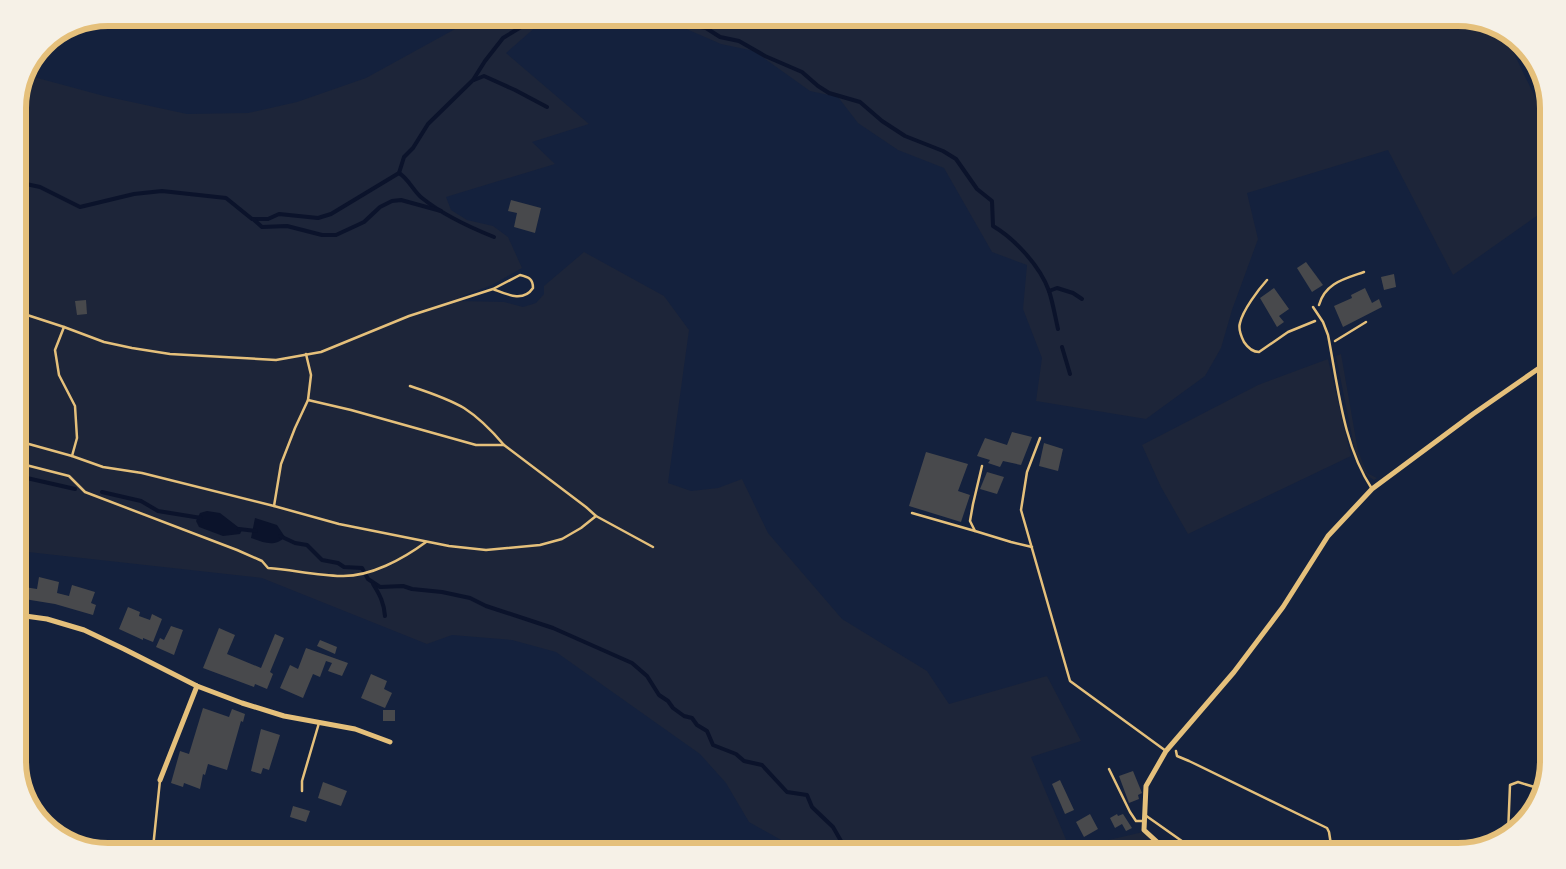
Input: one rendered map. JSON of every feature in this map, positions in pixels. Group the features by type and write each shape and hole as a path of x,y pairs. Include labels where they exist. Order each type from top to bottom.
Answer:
{"street":[{"path":"1158,843 1144,830 1146,786 1166,752 1234,672 1283,607 1328,536 1372,488 1540,368"},
{"path":"26,616 47,619 84,630 196,686 267,711 355,729 390,742"},
{"path":"160,780 196,686"}],"lane":[{"path":"1314,308 1323,322 1331,348 1349,438 1360,468 1372,488"},
{"path":"1040,438 1027,472 1021,510 1070,682 1166,752"},
{"path":"976,531 970,521 982,466"},
{"path":"912,513 1032,547"},
{"path":"302,791 302,781 319,722"},
{"path":"1109,769 1136,821 1145,818 1182,843"},
{"path":"154,843 157,792 160,780"}],"path":[{"path":"1319,316 1319,304 1322,294 1329,287 1340,280 1364,272"},
{"path":"26,315 104,342 132,348 170,354 276,360 321,352 409,316 493,290 520,275 529,277 533,283 533,288 525,296 516,297 493,290"},
{"path":"1267,280 1256,292 1240,323 1240,332 1243,339 1254,352 1265,350 1288,332 1317,320 1323,322"},
{"path":"1331,348 1335,341 1366,322"},
{"path":"64,327 55,350 59,375 75,406 77,438 72,456"},
{"path":"274,506 281,464 294,428 308,400 310,375 306,354"},
{"path":"410,386 464,408 496,435 504,445 596,516 653,547"},
{"path":"308,400 352,410 476,445 504,445"},
{"path":"26,443 103,467 142,473 339,524 426,542 486,550 540,545 562,539 581,528 596,516"},
{"path":"26,465 70,476 85,492 237,550 262,561 268,568 343,576 390,564 408,555 426,542"},
{"path":"1179,747 1176,752 1178,756 1326,828 1330,832 1331,843"},
{"path":"1508,826 1510,784 1518,782 1535,787"}],"shaded area":[{"path":"461,26 537,26 506,53 589,124 532,142 555,164 446,197 451,210 467,220 493,226 508,237 522,268 492,285 460,297 461,301 504,302 523,307 536,303 544,294 544,286 584,252 664,296 689,330 668,483 691,491 718,488 742,479 768,533 842,619 927,671 949,704 1047,676 1081,741 1031,757 1067,843 786,843 749,822 726,783 700,754 556,652 512,640 452,635 427,644 262,578 26,551 26,103 33,77 104,96 187,114 248,113 297,102 366,78"},
{"path":"679,26 1458,26 1479,29 1499,37 1509,44 1537,101 1540,122 1540,214 1453,275 1388,150 1247,193 1258,239 1232,310 1221,348 1205,376 1146,419 1036,401 1042,358 1023,309 1027,265 992,252 944,168 898,150 858,123 838,97 810,91 754,51 721,44"},
{"path":"1341,354 1358,451 1367,473 1377,478 1374,480 1364,471 1355,451 1336,356"},
{"path":"1328,359 1351,456 1188,534 1161,487 1142,445 1258,385"},
{"path":"207,511 220,513 242,530 240,534 223,536 199,527 196,521 200,513"},
{"path":"255,518 277,525 285,537 273,543 251,538"},
{"path":"1143,832 1155,843 1096,843"}],"building":[{"path":"511,200 541,208 535,233 514,227 517,213 508,211"},
{"path":"1306,262 1323,285 1312,292 1297,268"},
{"path":"1394,274 1396,287 1384,290 1381,277"},
{"path":"1274,288 1289,309 1279,316 1284,322 1277,327 1260,298"},
{"path":"1365,288 1372,303 1379,299 1382,307 1343,327 1334,306 1352,298 1351,295"},
{"path":"86,300 87,314 77,315 75,301"},
{"path":"1012,432 1032,437 1021,465 1003,461 1000,467 988,463 990,460 977,456 985,438 1007,445"},
{"path":"1044,443 1063,449 1058,471 1039,466"},
{"path":"926,452 968,464 958,491 970,495 961,522 909,506"},
{"path":"987,472 1004,477 997,494 980,489"},
{"path":"39,577 59,582 57,593 69,596 72,585 95,592 91,603 96,605 93,615 55,604 26,599 26,587 37,589"},
{"path":"128,607 140,612 139,616 150,620 152,614 162,619 153,642 143,638 143,640 119,629"},
{"path":"171,626 183,630 174,655 156,647 160,638 164,640"},
{"path":"219,628 235,635 227,654 261,668 275,634 284,638 270,672 273,674 267,689 255,684 254,687 203,668"},
{"path":"320,640 337,647 335,654 317,646"},
{"path":"306,648 348,663 342,676 328,671 332,663 326,661 320,677 313,674 303,698 280,688 290,665 298,669"},
{"path":"371,674 387,681 384,689 392,693 385,708 361,698"},
{"path":"203,708 229,717 232,709 245,714 243,722 241,721 227,770 208,764 205,775 203,774 200,789 184,783 183,787 171,783 180,751 189,754"},
{"path":"383,710 395,710 395,721 383,721"},
{"path":"261,729 280,735 269,770 263,768 261,774 251,771"},
{"path":"1133,771 1142,793 1138,795 1139,799 1129,803 1119,776"},
{"path":"1060,780 1074,810 1065,814 1052,784"},
{"path":"323,782 347,791 341,806 318,798"},
{"path":"293,806 310,811 306,822 290,817"},
{"path":"1090,814 1098,829 1084,837 1076,822"},
{"path":"1117,814 1118,816 1123,814 1132,828 1126,831 1122,824 1115,828 1110,818"}],"waterway":[{"path":"26,184 40,187 80,207 134,194 162,191 226,198 252,219 268,219 279,214 318,218 331,214 399,173 404,157 413,148 428,124 473,80 503,38 523,26"},
{"path":"693,26 706,28 720,37 739,41 765,56 802,72 829,93 860,102 882,121 905,136 943,151 956,159 977,189 992,201 993,226 1010,238 1040,272 1049,291 1058,329"},
{"path":"474,80 484,76 547,107"},
{"path":"399,173 430,204 456,220 494,237"},
{"path":"253,219 262,227 287,226 322,235 336,235 364,222 380,207 392,201 401,200 441,211"},
{"path":"1049,291 1057,288 1073,293 1082,299"},
{"path":"1062,347 1070,374"},
{"path":"26,478 75,489"},
{"path":"102,492 141,501 158,511 201,518"},
{"path":"239,529 256,531"},
{"path":"280,536 295,543 307,545 322,560 338,563 344,567 362,568 368,579 380,587 403,586 470,598 486,606 553,628 632,663 647,676 659,695 668,701 673,708 684,716 692,718 697,725 707,731 713,745 736,754 744,761 762,765 787,792 807,795 812,807 833,827 843,843"},
{"path":"373,584 381,599 385,616"}]}
